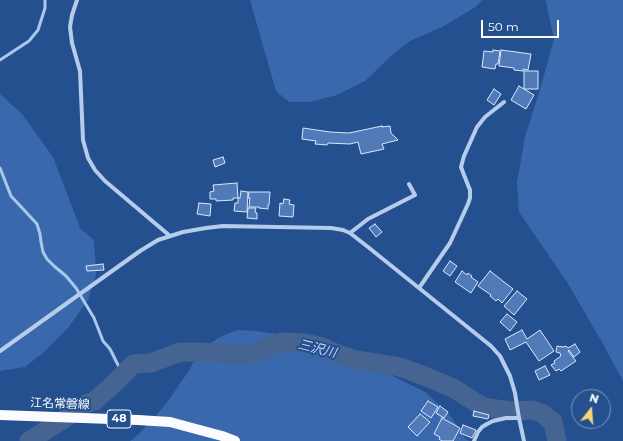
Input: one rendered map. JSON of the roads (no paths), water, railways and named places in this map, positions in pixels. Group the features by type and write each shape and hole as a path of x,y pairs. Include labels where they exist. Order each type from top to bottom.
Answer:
{"main road":[{"name":"江名常磐線","path":"0,415 170,422 236,441"}],"street":[{"path":"77,0 70,27 72,43 80,71 83,140 88,158 94,170 105,181 170,236"},
{"path":"420,288 450,243 468,204 470,190 461,167 464,156 477,127 485,117 504,102"},
{"path":"350,233 368,219 414,195 409,184"},
{"path":"0,351 158,240 183,232 223,226 331,228 343,230 350,233 492,346 500,356 510,376 515,393 524,441"},
{"path":"474,441 478,432 487,424 506,418 519,418"}],"waterway":[{"path":"0,60 29,41 38,30 45,8 45,0"},
{"path":"0,168 11,196 37,224 43,252 47,259 66,276 76,288 94,318 103,341 110,349 123,375"},
{"name":"三沢川","path":"29,441 67,417 75,409 96,400 133,364 151,363 180,352 246,355 283,342 305,343 322,347 353,359 400,367 453,388 483,407 509,411 533,410 543,414 553,422 557,441"}]}
